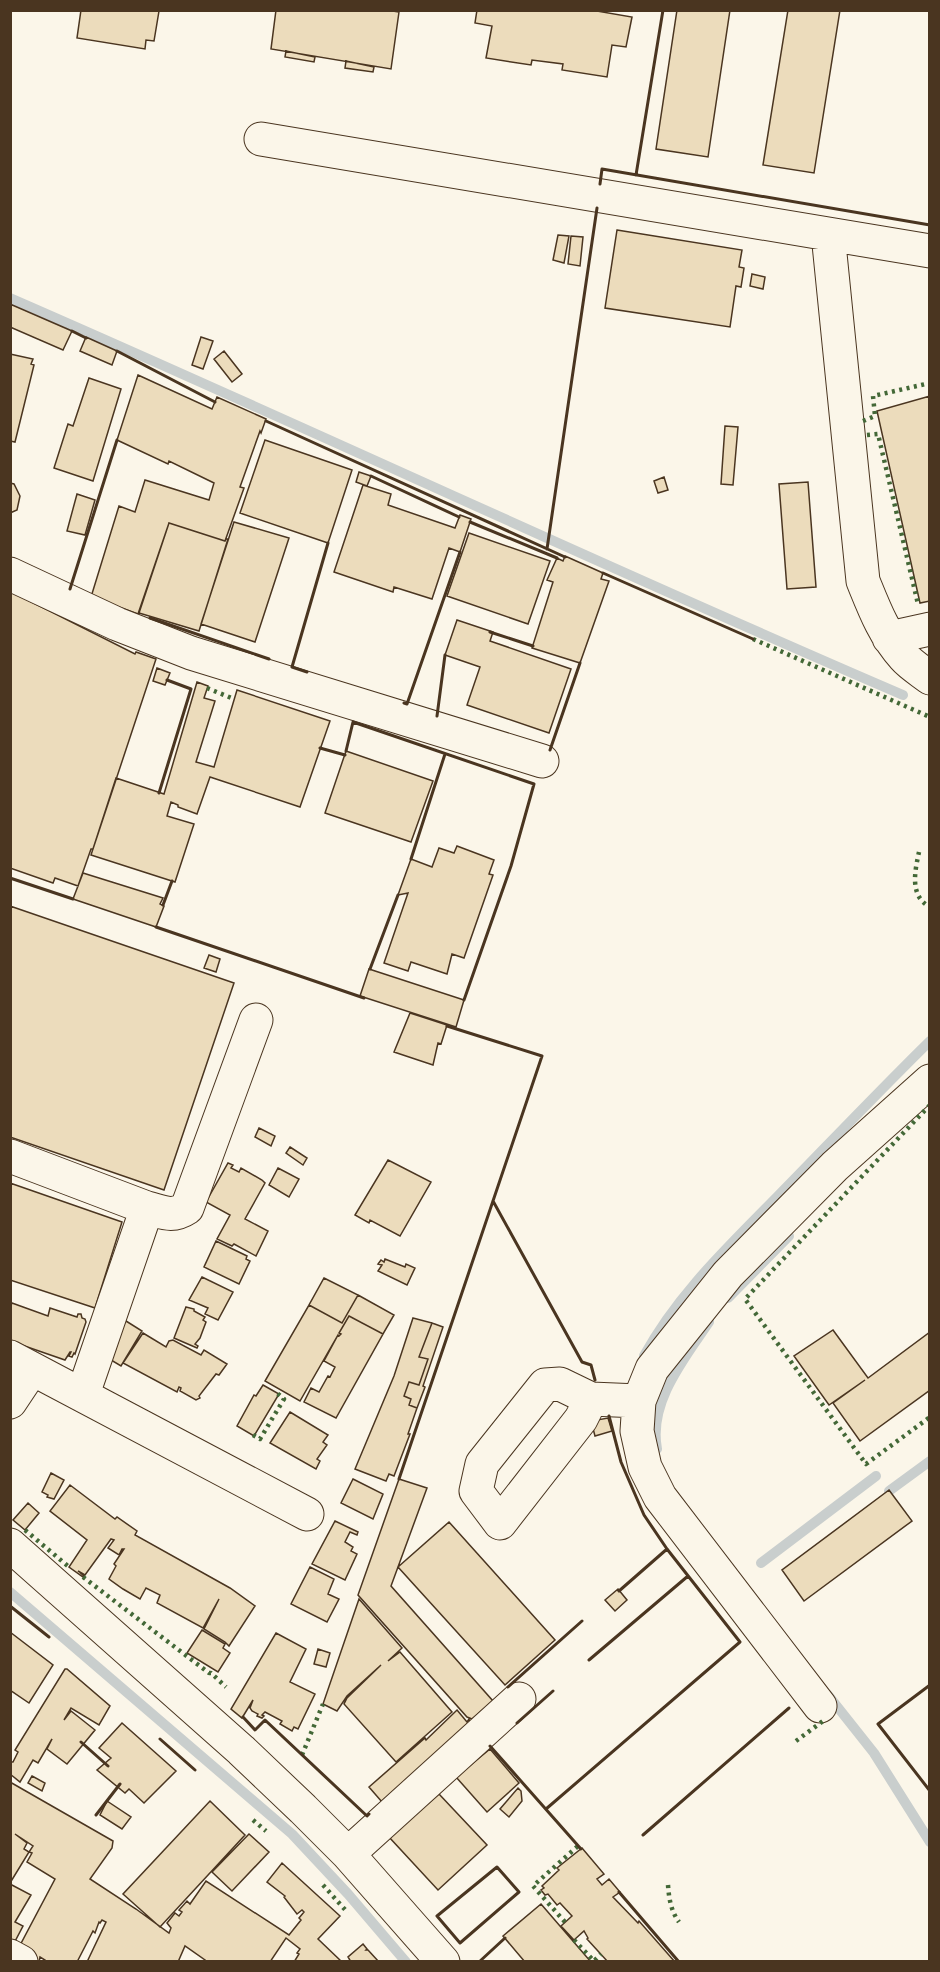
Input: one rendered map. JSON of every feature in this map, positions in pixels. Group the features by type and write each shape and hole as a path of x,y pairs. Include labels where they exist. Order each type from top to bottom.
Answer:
{"street":[{"path":"261,139 930,251"},
{"path":"828,234 863,581 877,617 889,638 904,658 930,678"},
{"path":"10,574 117,624 191,653 542,761"},
{"path":"889,638 930,629"},
{"path":"10,1156 147,1208 179,1214 187,1208 256,1020"},
{"path":"820,1706 660,1497 645,1467 637,1431 639,1401 652,1369 728,1274 835,1166 930,1081"},
{"path":"83,1394 147,1208"},
{"path":"10,1402 21,1363 308,1514"},
{"path":"591,1399 639,1401"},
{"path":"10,1545 241,1750 348,1854 443,1962"},
{"path":"348,1854 519,1699"},
{"path":"10,1956 21,1962"}],"building":[{"path":"81,10 159,11 154,41 146,40 145,49 77,38"},
{"path":"276,10 399,12 391,69 271,49"},
{"path":"477,10 591,10 632,17 626,47 612,45 607,77 562,70 563,64 532,60 531,65 486,58 492,26 475,23"},
{"path":"677,10 730,10 708,157 656,149"},
{"path":"788,10 840,10 814,173 763,165"},
{"path":"286,51 315,57 314,62 285,57"},
{"path":"346,61 374,67 373,72 345,68"},
{"path":"617,230 742,250 739,267 744,268 741,287 736,286 730,327 605,308"},
{"path":"558,235 569,236 564,263 553,260"},
{"path":"571,236 583,237 580,266 568,264"},
{"path":"752,274 765,277 763,289 750,286"},
{"path":"10,304 72,331 63,350 10,327"},
{"path":"86,337 117,351 112,365 80,351"},
{"path":"201,337 213,341 203,369 192,365"},
{"path":"224,351 242,374 232,382 214,359"},
{"path":"10,354 33,359 31,364 34,365 15,442 10,441"},
{"path":"138,375 212,409 217,397 266,419 240,487 244,488 225,541 169,523 138,614 91,597 119,506 135,512 145,480 209,500 214,483 169,461 168,464 117,440"},
{"path":"89,378 121,389 93,481 54,468 68,424 73,426"},
{"path":"930,396 930,601 920,603 877,411"},
{"path":"725,426 738,427 733,485 721,484"},
{"path":"265,440 352,470 328,543 240,513"},
{"path":"359,472 371,476 367,486 356,482"},
{"path":"664,477 668,490 658,493 654,481"},
{"path":"808,482 816,587 787,589 779,484"},
{"path":"10,483 14,484 20,496 17,510 10,513"},
{"path":"363,485 391,494 388,505 455,528 460,515 471,519 460,552 449,548 432,599 394,587 393,592 334,572"},
{"path":"77,494 95,500 85,535 67,531"},
{"path":"234,522 289,538 255,642 201,624"},
{"path":"169,523 225,541 228,539 199,631 139,613"},
{"path":"469,533 550,561 528,624 447,596"},
{"path":"565,556 603,573 601,579 609,581 580,663 532,648 553,582 547,580 557,558 563,561"},
{"path":"10,591 135,654 136,652 156,659 93,849 91,849 78,886 55,878 53,883 10,868"},
{"path":"457,620 493,632 490,641 571,669 549,733 467,705 480,667 445,655"},
{"path":"157,668 170,673 165,685 153,681"},
{"path":"197,682 208,686 204,698 215,701 196,762 214,767 237,690 330,721 300,807 210,777 197,814 171,802 167,816 194,824 175,882 91,855 116,778 164,794"},
{"path":"346,751 433,781 411,842 325,813"},
{"path":"457,846 494,860 489,874 493,875 464,958 452,954 447,974 411,962 408,971 384,963 408,893 398,895 411,859 432,867 439,848 454,853"},
{"path":"83,873 163,898 160,904 164,906 156,927 73,899"},
{"path":"10,906 234,983 164,1190 10,1137"},
{"path":"209,955 220,959 216,972 204,968"},
{"path":"369,969 464,1000 456,1027 360,996"},
{"path":"410,1013 447,1025 441,1044 438,1043 433,1065 394,1052"},
{"path":"259,1128 275,1136 271,1146 255,1137"},
{"path":"290,1147 307,1158 303,1165 286,1153"},
{"path":"388,1160 431,1182 400,1236 370,1220 369,1223 355,1215"},
{"path":"228,1163 233,1165 231,1168 239,1172 241,1168 265,1183 245,1219 268,1231 256,1256 234,1244 232,1246 217,1239 230,1215 206,1202"},
{"path":"278,1168 299,1179 289,1197 269,1185"},
{"path":"10,1183 122,1222 95,1308 10,1280"},
{"path":"216,1241 247,1256 246,1259 250,1261 239,1284 204,1267"},
{"path":"385,1259 405,1267 406,1264 415,1268 407,1285 378,1271 382,1265 378,1264 381,1260 384,1262"},
{"path":"202,1277 233,1292 218,1320 205,1314 208,1308 189,1300"},
{"path":"324,1278 358,1295 342,1323 309,1305"},
{"path":"358,1295 394,1315 383,1334 349,1316 339,1333 341,1334 338,1335 300,1401 265,1381 309,1305 342,1323"},
{"path":"12,1303 48,1316 50,1308 77,1317 81,1314 86,1322 75,1354 72,1357 69,1356 70,1352 65,1360 10,1341"},
{"path":"186,1307 194,1309 205,1317 203,1320 206,1322 195,1344 197,1348 174,1338"},
{"path":"349,1316 383,1334 336,1418 304,1402 311,1388 319,1392 328,1376 330,1377 335,1367 324,1361"},
{"path":"413,1318 432,1323 419,1357 428,1359 419,1385 409,1382 404,1396 411,1399 409,1405 417,1408 394,1476 389,1474 386,1481 355,1469 394,1376"},
{"path":"126,1321 142,1331 121,1366 101,1354"},
{"path":"432,1323 443,1327 417,1408 409,1405 411,1399 404,1396 409,1382 419,1385 428,1359 419,1357"},
{"path":"833,1330 868,1378 930,1332 930,1390 860,1441 833,1403 865,1380 829,1405 794,1356"},
{"path":"143,1333 166,1347 169,1341 173,1340 201,1355 204,1350 227,1364 219,1375 216,1374 199,1396 200,1398 196,1400 180,1391 181,1388 179,1387 177,1392 123,1363"},
{"path":"263,1385 279,1394 254,1436 237,1426 254,1395 256,1396"},
{"path":"290,1412 328,1435 323,1442 327,1445 317,1459 320,1461 316,1469 270,1443"},
{"path":"608,1418 612,1431 595,1436 591,1421"},
{"path":"51,1473 64,1480 54,1499 42,1492"},
{"path":"353,1479 383,1494 373,1519 341,1503"},
{"path":"399,1479 427,1488 391,1586 493,1701 472,1719 467,1717 358,1595"},
{"path":"70,1485 115,1519 117,1517 137,1531 135,1535 230,1588 255,1606 229,1646 204,1629 219,1599 203,1628 157,1603 160,1595 146,1588 140,1599 109,1579 116,1566 114,1564 124,1549 119,1555 108,1548 114,1540 111,1539 85,1575 78,1571 83,1577 69,1567 87,1540 50,1511"},
{"path":"889,1490 912,1521 804,1601 782,1570"},
{"path":"28,1503 39,1513 25,1530 13,1520"},
{"path":"335,1521 358,1532 357,1535 350,1532 345,1542 353,1547 351,1551 357,1554 345,1580 312,1564"},
{"path":"449,1522 555,1640 505,1685 398,1567"},
{"path":"310,1567 334,1579 328,1594 339,1599 327,1622 291,1604"},
{"path":"618,1589 627,1600 615,1611 605,1600"},
{"path":"359,1599 402,1648 388,1661 400,1652 452,1712 396,1762 344,1704 347,1698 381,1665 347,1696 337,1711 323,1704"},
{"path":"202,1630 225,1644 223,1648 230,1653 218,1672 187,1653"},
{"path":"10,1632 53,1665 29,1703 10,1690"},
{"path":"276,1633 306,1649 290,1682 315,1694 298,1729 294,1727 292,1731 280,1724 282,1721 265,1712 262,1718 257,1716 258,1714 250,1708 253,1700 242,1718 231,1709"},
{"path":"318,1649 330,1653 326,1667 314,1664"},
{"path":"65,1669 110,1706 99,1725 71,1708 64,1720 71,1711 95,1730 67,1764 47,1749 52,1739 38,1763 33,1760 20,1782 10,1774 10,1762 13,1762 18,1752 15,1750"},
{"path":"457,1710 467,1722 469,1719 470,1723 382,1802 369,1787 425,1738 426,1740"},
{"path":"122,1723 176,1771 144,1803 129,1789 125,1793 97,1770 111,1758 99,1748"},
{"path":"490,1749 519,1783 487,1812 456,1777"},
{"path":"32,1776 45,1783 42,1791 28,1783"},
{"path":"10,1782 113,1841 112,1848 90,1879 169,1933 171,1928 167,1923 175,1913 179,1916 182,1912 179,1910 187,1901 190,1904 206,1881 289,1935 301,1920 299,1918 304,1912 302,1910 297,1914 285,1896 267,1882 282,1863 340,1916 318,1939 342,1962 294,1962 300,1949 286,1938 270,1962 208,1962 185,1946 178,1962 87,1962 106,1922 102,1920 95,1933 93,1931 77,1962 44,1962 45,1960 40,1957 39,1962 36,1962 17,1951 55,1879 27,1862 32,1853 29,1852 10,1883","holes":["15,1834 33,1846 29,1852 24,1849 27,1843"]},
{"path":"518,1788 521,1791 522,1801 509,1817 500,1809"},
{"path":"439,1794 487,1845 438,1890 389,1837"},
{"path":"107,1801 131,1817 122,1829 100,1815"},
{"path":"210,1801 245,1835 160,1927 123,1894"},
{"path":"249,1834 269,1852 232,1891 212,1872"},
{"path":"582,1848 604,1874 597,1879 602,1885 609,1879 620,1892 613,1897 638,1923 639,1921 675,1962 608,1962 587,1939 584,1931 574,1940 561,1926 572,1916 560,1903 557,1905 548,1894 545,1895 541,1890 544,1888 542,1886 559,1870 557,1868"},
{"path":"10,1884 31,1895 15,1922 23,1926 12,1947 10,1947"},
{"path":"541,1904 591,1962 525,1962 503,1936"},
{"path":"363,1944 379,1962 351,1962 348,1957"}],"waterway":[{"path":"10,298 903,695"},
{"path":"644,1356 672,1312 704,1272 930,1041"},
{"path":"728,1298 789,1236"},
{"path":"657,1449 658,1414 663,1398 680,1366 709,1322"},
{"path":"889,1491 930,1461"},
{"path":"761,1563 876,1476"},
{"path":"10,1592 292,1834 348,1894 406,1962"},
{"path":"828,1695 874,1753 930,1842"}],"hedge":[{"path":"863,421 875,416 873,396 930,383"},
{"path":"867,435 878,434 918,604"},
{"path":"753,639 930,717"},
{"path":"207,688 234,699"},
{"path":"919,852 915,875 916,890 923,902 930,907"},
{"path":"930,1105 745,1299 866,1464 930,1417"},
{"path":"253,1435 260,1439 284,1399 277,1393"},
{"path":"25,1530 69,1567"},
{"path":"83,1577 211,1673 226,1687"},
{"path":"302,1755 323,1704"},
{"path":"796,1741 823,1721"},
{"path":"253,1820 266,1831"},
{"path":"565,1922 533,1886 578,1846"},
{"path":"323,1885 348,1913"},
{"path":"668,1885 671,1905 679,1922"},
{"path":"574,1940 594,1961 601,1954"}],"wall":[{"path":"636,175 663,10"},
{"path":"600,184 602,169 930,225"},
{"path":"547,549 597,208"},
{"path":"72,331 86,338"},
{"path":"117,351 215,402"},
{"path":"266,421 565,557"},
{"path":"70,589 117,440"},
{"path":"371,476 459,517"},
{"path":"470,522 557,558"},
{"path":"307,672 292,667 328,543"},
{"path":"404,703 407,704 460,552"},
{"path":"603,573 753,639"},
{"path":"150,618 269,659"},
{"path":"490,632 533,646"},
{"path":"437,716 445,655"},
{"path":"550,750 580,663"},
{"path":"159,793 191,689 167,680"},
{"path":"346,751 353,722 534,784 511,866 464,1000"},
{"path":"320,748 345,755"},
{"path":"411,859 445,754"},
{"path":"10,878 73,899"},
{"path":"163,905 172,881"},
{"path":"370,969 398,895"},
{"path":"156,927 364,998"},
{"path":"399,1479 542,1056 447,1026"},
{"path":"493,1201 582,1362 591,1365 595,1380"},
{"path":"546,1809 740,1642 667,1549 644,1515 621,1462 609,1416"},
{"path":"619,1591 667,1549"},
{"path":"589,1660 688,1576"},
{"path":"10,1606 49,1637"},
{"path":"508,1687 582,1621"},
{"path":"930,1685 878,1724 930,1791"},
{"path":"517,1723 553,1691"},
{"path":"643,1835 789,1708"},
{"path":"243,1717 255,1730 265,1720 367,1816 369,1814"},
{"path":"160,1739 195,1770"},
{"path":"81,1742 108,1766"},
{"path":"490,1746 581,1849"},
{"path":"96,1815 120,1784"},
{"path":"497,1867 519,1892 460,1943 437,1916 497,1867"},
{"path":"619,1892 679,1962"},
{"path":"479,1962 505,1938"}]}
